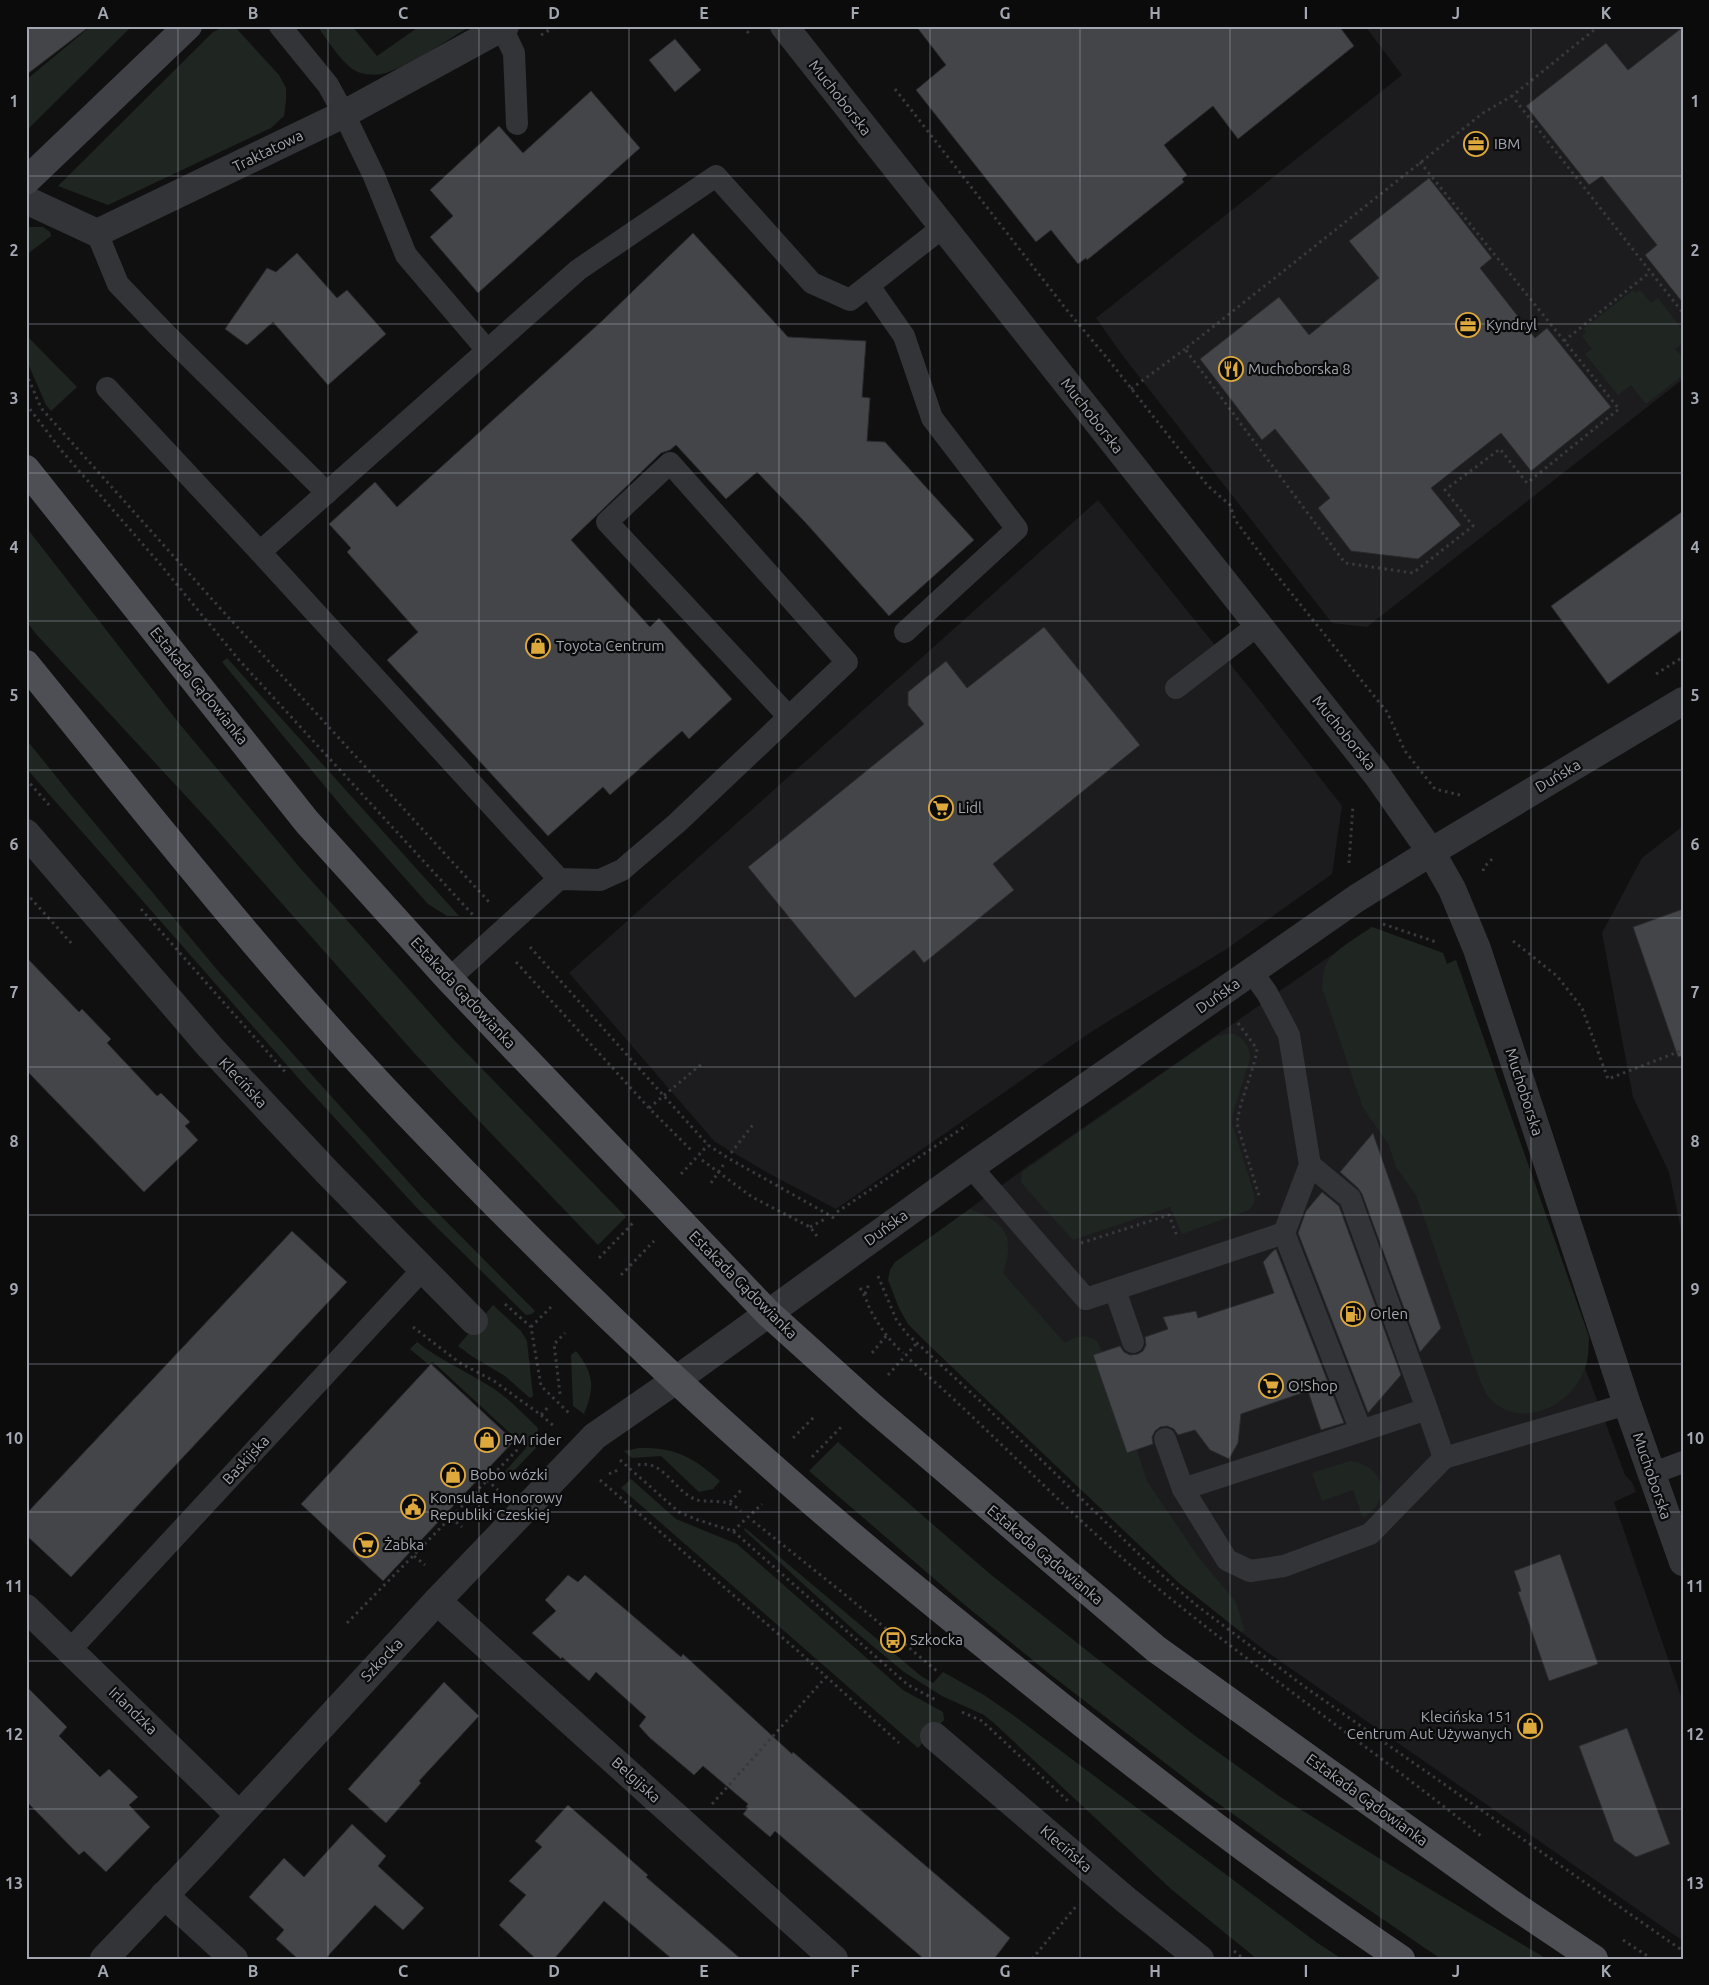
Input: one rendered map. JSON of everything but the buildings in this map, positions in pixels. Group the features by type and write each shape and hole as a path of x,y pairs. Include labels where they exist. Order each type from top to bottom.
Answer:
{"main road":[{"path":"26,181 188,26"},
{"name":"Estakada Gądowianka","path":"26,469 307,822 450,979 768,1313 870,1405 1156,1650 1512,1904 1594,1959"},
{"path":"26,664 240,926 400,1106 568,1277 676,1380 774,1469 924,1596 1137,1768 1336,1915 1401,1959"}],"street":[{"name":"Muchoborska","path":"784,26 1377,775 1430,852 1452,889 1476,950 1627,1404 1683,1562"},
{"name":"Traktatowa","path":"97,233 344,114 503,27"},
{"path":"26,200 97,233"},
{"name":"Duńska","path":"676,1380 971,1167 1357,898 1430,852 1683,701"},
{"name":"Klecińska","path":"26,833 210,1047 328,1173 474,1321"},
{"name":"Szkocka","path":"104,1959 589,1441 676,1380"},
{"name":"Belgijska","path":"438,1601 834,1959"},
{"name":"Irlandzka","path":"26,1608 239,1815"},
{"name":"Klecińska","path":"934,1736 1126,1900 1200,1959"},
{"path":"164,1895 234,1959"}],"lane":[{"path":"280,26 328,85 344,114 374,176 406,255 487,350"},
{"path":"503,27 514,53 517,124"},
{"path":"260,552 578,270 716,176 812,283 850,300 942,227"},
{"path":"97,233 118,284 165,333 328,493"},
{"path":"868,286 904,336 932,418 1017,529 905,632"},
{"path":"107,388 559,879"},
{"path":"450,979 559,879 600,880 622,870 678,823 847,662 670,463 607,522 789,717"},
{"path":"1176,688 1258,625"},
{"path":"1252,972 1267,993 1289,1035 1310,1165 1284,1233 1361,1431"},
{"path":"1310,1165 1350,1198 1428,1409 1444,1458"},
{"path":"971,1167 1086,1300 1284,1233"},
{"name":"Baskijska","path":"70,1650 422,1270"},
{"path":"1115,1290 1133,1342"},
{"path":"1165,1440 1183,1489 1227,1560 1250,1571 1284,1566 1370,1534 1444,1458 1627,1404"},
{"path":"1183,1489 1428,1409"},
{"path":"1651,1474 1683,1462"}],"path":[{"path":"1131,389 1483,113 1512,96 1599,26"},
{"path":"895,90 1066,309 1208,486 1230,505 1235,520 1271,568 1387,712 1405,751 1435,789 1464,796"},
{"path":"1512,96 1683,313"},
{"path":"1184,349 1345,563 1413,573 1473,526 1445,490 1500,448 1528,483 1619,409 1420,162"},
{"path":"1564,340 1650,272"},
{"path":"26,373 41,408 219,607 510,925"},
{"path":"26,404 61,450 240,660 476,919"},
{"path":"1649,678 1683,657"},
{"path":"26,780 51,808"},
{"path":"1482,874 1484,867 1499,852"},
{"path":"136,904 286,1074"},
{"path":"1381,923 1437,942"},
{"path":"1509,939 1557,976 1582,1008 1608,1078 1683,1050"},
{"path":"525,943 708,1145 831,1216"},
{"path":"520,968 649,1108 692,1151"},
{"path":"1234,1016 1257,1049 1238,1112 1238,1124 1261,1198 1259,1204"},
{"path":"649,1108 704,1062"},
{"path":"732,1153 755,1122"},
{"path":"702,1160 752,1197 810,1227 817,1236"},
{"path":"710,1183 724,1164"},
{"path":"1080,1244 1169,1215 1178,1240"},
{"path":"602,1255 637,1219"},
{"path":"810,1227 825,1219"},
{"path":"622,1275 656,1239"},
{"path":"876,1273 896,1319 906,1333 1152,1566 1203,1610 1313,1692 1683,1951"},
{"path":"860,1288 865,1294 870,1310 886,1336 903,1353"},
{"path":"500,1300 531,1327 541,1386 575,1419"},
{"path":"531,1327 546,1313"},
{"path":"410,1324 460,1363 494,1381 541,1415 550,1405"},
{"path":"560,1394 554,1344 565,1332"},
{"path":"872,1353 886,1336"},
{"path":"890,1372 917,1342"},
{"path":"910,1360 1098,1537 1149,1581 1402,1774"},
{"path":"788,1443 815,1416"},
{"path":"807,1461 836,1433"},
{"path":"348,1624 520,1447"},
{"path":"638,1465 647,1463 656,1467 677,1487 697,1500 730,1502 741,1511"},
{"path":"638,1476 680,1512 733,1531 757,1509"},
{"path":"598,1478 903,1746"},
{"path":"487,1480 502,1494"},
{"path":"730,1502 740,1492"},
{"path":"753,1521 938,1672"},
{"path":"690,1829 826,1677"},
{"path":"1032,1959 1082,1900"}],"shaded area":[{"path":"91,26 130,26 130,28 26,131 26,80"},
{"path":"317,26 352,26 377,56 420,26 471,26 403,66 382,74 373,75 360,73 352,69 336,52"},
{"path":"1365,26 1683,26 1683,379 1367,627 1332,623 1123,356 1096,318 1402,75"},
{"path":"223,27 236,28 279,75 286,88 284,116 271,128 108,205 58,186 213,32"},
{"path":"26,227 43,227 50,232 51,236 26,255"},
{"path":"1633,290 1636,293 1640,290 1651,303 1658,298 1683,331 1683,343 1675,349 1683,358 1683,375 1646,404 1631,385 1618,395 1585,354 1592,349 1582,336 1586,332 1583,329"},
{"path":"26,335 77,387 51,411 46,405 26,359"},
{"path":"1098,500 1342,806 1332,874 1228,948 1091,1032 836,1209 715,1142 569,973"},
{"path":"26,527 178,722 301,869 455,1041 626,1217 598,1245 416,1055 208,820 36,634 26,621"},
{"path":"227,658 459,916 447,916 428,904 347,813 222,662"},
{"path":"26,739 219,972 423,1198 535,1311 532,1314 526,1315 416,1207 300,1080 26,768"},
{"path":"1683,826 1683,1239 1669,1172 1633,1097 1602,933 1642,858"},
{"path":"1372,927 1443,953 1447,964 1456,960 1589,1337 1585,1368 1625,1475 1632,1482 1636,1492 1614,1502 1683,1702 1683,1941 1267,1652 1224,1619 924,1242 1028,1166"},
{"path":"1372,927 1443,953 1447,964 1456,960 1589,1337 1587,1360 1579,1381 1570,1393 1558,1403 1545,1409 1531,1413 1517,1413 1503,1408 1487,1396 1416,1195 1396,1167 1389,1145 1363,1108 1322,988 1326,964 1332,956"},
{"path":"1231,1033 1245,1042 1250,1054 1233,1113 1232,1123 1255,1197 1254,1203 1249,1210 1182,1234 1170,1207 1073,1240 1024,1186 1021,1181 1022,1172 1215,1037"},
{"path":"970,1209 992,1219 1004,1232 1008,1239 1008,1249 1003,1273 1065,1343 1081,1336 1097,1341 1102,1352 1093,1355 1127,1453 1137,1450 1147,1481 1199,1558 1236,1602 1245,1631 1241,1632 1179,1583 908,1324 899,1308 888,1280 890,1270 895,1262"},
{"path":"493,1305 521,1331 527,1341 533,1396 530,1398 505,1376 458,1346"},
{"path":"417,1342 498,1391 538,1428 536,1448 506,1479 498,1479 526,1448 433,1362 428,1364 410,1349"},
{"path":"576,1351 586,1367 591,1381 590,1396 584,1414 573,1406 571,1355"},
{"path":"838,1442 990,1574 1194,1735 1279,1796 1547,1959 1441,1959 1302,1864 1208,1796 1051,1675 960,1601 809,1471"},
{"path":"639,1448 663,1449 683,1455 720,1481 713,1489 699,1492 661,1456 632,1458 624,1451"},
{"path":"1350,1461 1371,1469 1381,1485 1379,1502 1363,1518 1353,1490 1322,1501 1312,1473"},
{"path":"631,1479 676,1519 737,1544 903,1690 943,1712 944,1720 918,1748 621,1488"},
{"path":"745,1528 921,1676 933,1683 943,1672 984,1695 1316,1942 1342,1959 1257,1959 1171,1889 995,1724 984,1715 942,1696 904,1672 857,1633 744,1530"}],"place":[{"name":"IBM","path":"1476,144"},
{"name":"Kyndryl","path":"1468,325"},
{"name":"Muchoborska 8","path":"1231,369"},
{"name":"Toyota Centrum","path":"538,646"},
{"name":"Lidl","path":"941,808"},
{"name":"Orlen","path":"1353,1314"},
{"name":"O!Shop","path":"1271,1386"},
{"name":"PM rider","path":"487,1440"},
{"name":"Bobo wózki","path":"453,1475"},
{"name":"Konsulat Honorowy Republiki Czeskiej","path":"413,1507"},
{"name":"Żabka","path":"366,1545"},
{"name":"Szkocka","path":"893,1640"},
{"name":"Klecińska 151 Centrum Aut Używanych","path":"1530,1726"}]}
